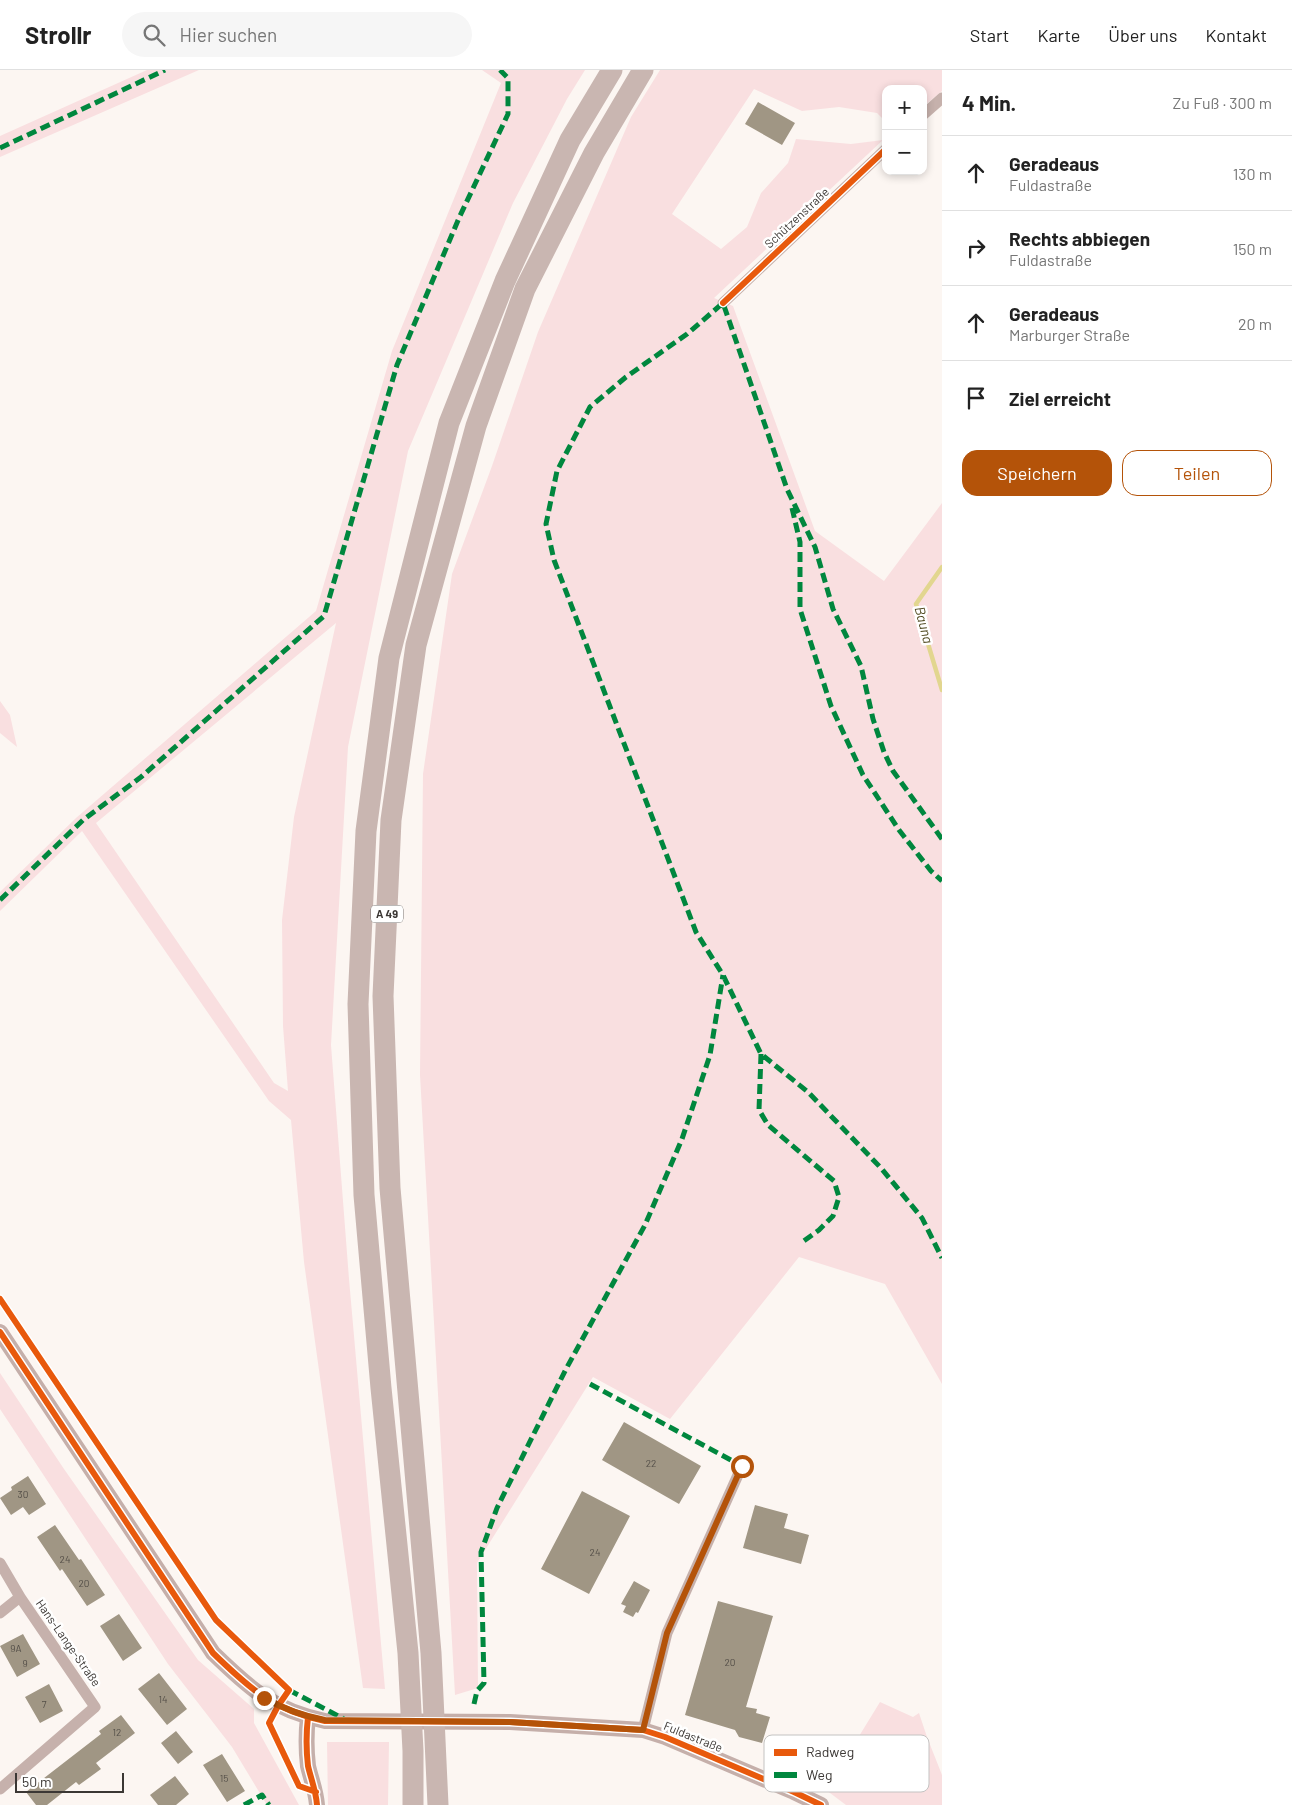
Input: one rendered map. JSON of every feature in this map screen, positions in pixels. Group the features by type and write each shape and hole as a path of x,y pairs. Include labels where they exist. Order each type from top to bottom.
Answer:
{"highway":[{"name":"A 49","path":"412,1805 413,1751 408,1653 381,1388 364,1195 358,1004 366,831 389,658 449,423 505,281 570,140 612,70"},
{"name":"A 49","path":"438,1805 431,1653 390,1188 382,996 391,820 416,645 476,426 525,289 594,153 643,70"}],"street":[{"path":"927,111 942,98"},
{"name":"Schützenstraße","path":"723,302 882,153"},
{"name":"Fuldastraße","path":"0,1332 213,1653 246,1685 264,1698 286,1710 325,1720 495,1722 643,1730 764,1779"},
{"name":"Fuldastraße","path":"643,1730 667,1633 742,1466"},
{"name":"Hans-Lange-Straße","path":"0,1563 20,1597 95,1707 0,1789"},
{"path":"0,1612 20,1597"},
{"path":"308,1717 306,1750 316,1792 317,1805"},
{"name":"Fuldastraße","path":"794,1792 821,1805"}],"shaded area":[{"path":"147,70 199,70 0,157 0,136"},
{"path":"482,70 585,70 567,99 513,203 408,451 348,747 331,1045 349,1279 385,1689 363,1688 304,1262 291,1120 269,1101 82,831 0,911 0,892 76,818 316,611 392,351 501,83","holes":["336,623 294,817 282,920 283,1026 288,1091 274,1083 96,823"]},
{"path":"660,70 942,70 942,91 927,104 927,85 882,85 882,118 877,113 839,107 802,111 754,89 672,214 721,249 747,227 761,193 788,163 796,139 851,144 882,140 714,298 733,306 815,531 884,581 942,503 942,1384 885,1284 799,1257 670,1419 593,1377 477,1563 478,1688 455,1695 420,1075 423,774 452,574 492,466 538,332 631,117"},
{"path":"0,701 10,715 17,747 0,733"},
{"path":"0,1373 64,1469 198,1660 254,1709 254,1723 299,1805 267,1805 232,1747 168,1664 0,1409"},
{"path":"880,1702 913,1717 919,1713 926,1735 860,1735"},
{"path":"327,1742 389,1742 388,1805 328,1805"},
{"path":"929,1742 942,1775 942,1805 846,1805 829,1792 929,1792"}],"building":[{"path":"758,102 795,123 782,145 745,124"},
{"path":"624,1422 701,1466 679,1504 602,1460"},
{"path":"28,1476 46,1504 29,1515 23,1507 11,1515 0,1498 12,1490 11,1487"},
{"path":"582,1491 630,1516 589,1594 541,1569"},
{"path":"755,1505 788,1514 784,1528 809,1535 801,1564 743,1548"},
{"path":"55,1525 105,1595 87,1606 37,1537"},
{"path":"634,1581 650,1590 638,1613 636,1612 633,1617 623,1612 626,1606 621,1604"},
{"path":"718,1601 773,1616 746,1707 757,1709 756,1713 770,1717 762,1743 739,1737 735,1730 685,1715"},
{"path":"119,1614 142,1648 123,1661 100,1626"},
{"path":"23,1634 40,1664 17,1677 0,1646"},
{"path":"159,1673 187,1709 167,1725 138,1689"},
{"path":"49,1684 63,1711 40,1723 25,1697"},
{"path":"121,1715 135,1733 96,1763 101,1769 79,1785 76,1782 47,1805 36,1805 26,1792 101,1734 99,1731"},
{"path":"176,1731 193,1752 178,1764 161,1743"},
{"path":"222,1754 245,1791 227,1802 203,1765"},
{"path":"175,1776 189,1794 176,1805 158,1805 150,1795"}],"waterway":[{"name":"Bauna","path":"942,567 916,604 942,690"}],"marked path":[{"path":"0,148 165,70"},
{"path":"0,900 83,820 141,777 324,616 397,365 459,218 508,114 508,78 500,70"},
{"path":"942,839 893,771 884,752 873,719 861,666 833,609 815,547 787,489 723,303 687,334 626,377 590,407 557,471 546,524 554,560 696,932 723,975 761,1054 808,1092 881,1168 922,1218 942,1258"},
{"path":"792,508 800,542 800,609 831,706 863,775 899,830 931,871 942,881"},
{"path":"474,1704 477,1691 484,1683 481,1552 497,1508 566,1369 645,1225 682,1139 710,1055 723,975"},
{"path":"761,1054 759,1110 768,1125 834,1181 839,1197 833,1216 819,1230 801,1243"},
{"path":"590,1384 742,1466"},
{"path":"289,1690 344,1719"},
{"path":"244,1805 262,1795 269,1805"}],"cycle path":[{"path":"723,303 882,153"},
{"path":"0,1299 216,1620 289,1690 269,1723 299,1786 316,1792"},
{"path":"0,1332 213,1653 251,1687 276,1704 291,1711 325,1721 510,1722 643,1730 665,1737 764,1779"},
{"path":"308,1717 307,1760 317,1805"},
{"path":"794,1792 821,1805"}],"route":[{"path":"264,1698 286,1710 325,1720 510,1722 643,1730 667,1633 742,1466"}]}
